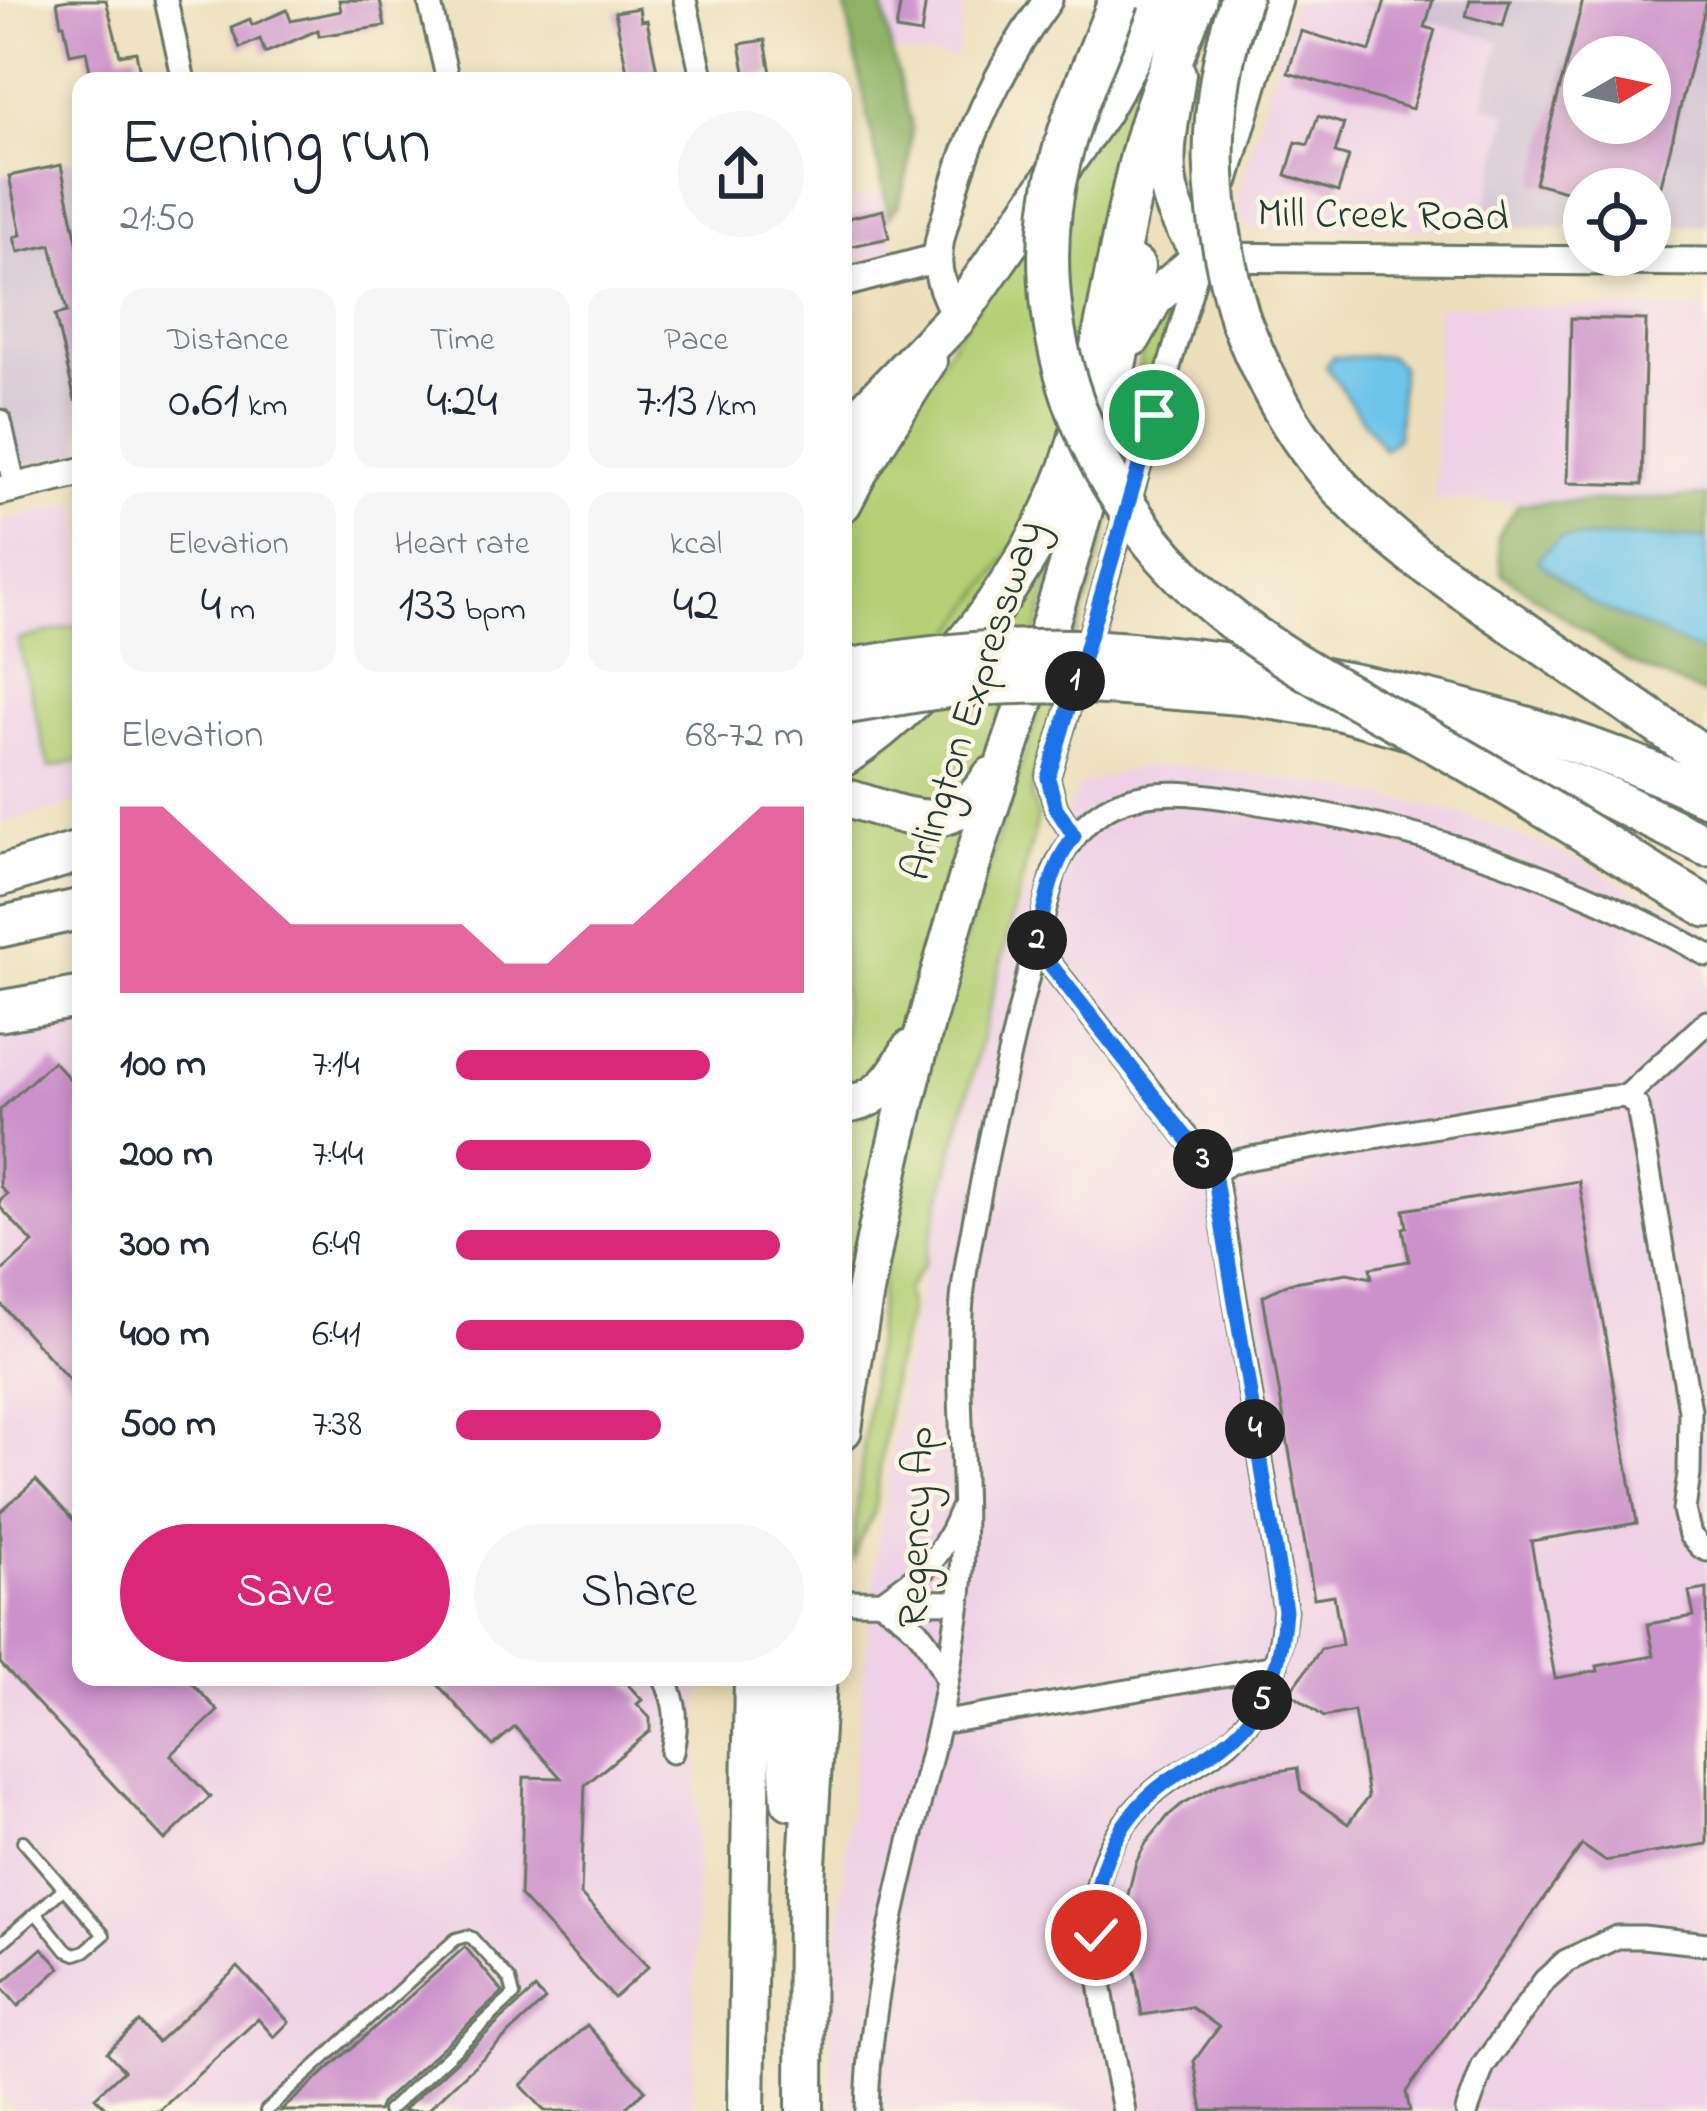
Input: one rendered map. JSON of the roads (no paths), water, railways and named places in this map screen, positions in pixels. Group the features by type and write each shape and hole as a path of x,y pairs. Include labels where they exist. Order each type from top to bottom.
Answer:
{"highway":[{"path":"1119,0 1060,161 1049,253 1054,329 1064,375 1088,439 1116,491 1153,543 1232,619 1707,907"},
{"path":"852,486 956,318 1100,111 1158,0"},
{"path":"852,750 929,682 983,620 1018,569 1064,484 1094,376 1150,119 1197,0"},
{"name":"Arlington Expressway","path":"852,1377 878,1223 930,1008 1076,541 1105,427 1150,189 1197,0"},
{"path":"1240,0 1218,94 1214,166 1219,236 1240,320 1282,412 1309,453 1376,526 1707,758"},
{"path":"1105,427 1143,316 1155,297 1202,257 1176,211 1168,181 1177,73"},
{"path":"852,426 956,318"},
{"path":"852,669 940,656 1096,650 1151,671 1247,695 1340,710 1486,751 1610,798 1707,846"},
{"path":"852,703 944,688 1090,683 1151,671 1253,664 1443,703 1553,736 1707,796"},
{"path":"852,799 926,818 956,814 981,791 1018,719"},
{"path":"0,876 72,854"},
{"path":"0,895 72,880"},
{"path":"0,927 72,911"},
{"path":"0,944 72,934"},
{"path":"0,1011 72,1006"},
{"path":"852,1103 871,1098 889,1082 930,1008"},
{"path":"746,2111 753,1686"},
{"path":"783,1686 804,2050"},
{"path":"805,2111 806,1881 817,1686"}],"street":[{"path":"166,0 182,72"},
{"path":"429,0 446,72"},
{"path":"685,0 701,72"},
{"path":"956,318 940,278 938,258 953,190 994,84 1048,0"},
{"path":"1279,0 1048,778 1056,808 1074,836 1112,805 1161,793 1214,796 1413,832 1509,864 1644,919 1707,955"},
{"name":"Mill Creek Road","path":"1202,257 1707,262"},
{"path":"852,281 938,258"},
{"path":"0,422 8,489 72,474"},
{"name":"Regency Ap","path":"866,2111 877,1987 939,1723 959,1602 965,1501 962,1297 1010,1044 1054,872 1074,836"},
{"path":"1035,945 1214,1173 1285,1610 1271,1683 1249,1720 1229,1741 1161,1785 1128,1820 1100,1872 1095,1922 1098,1961 1124,2111"},
{"path":"1214,1173 1228,1163 1251,1158 1627,1096 1707,1022"},
{"path":"1627,1096 1638,1107 1690,1410 1684,1510 1690,1535 1707,1550"},
{"path":"881,1602 935,1562 965,1501"},
{"path":"852,1601 959,1602"},
{"path":"881,1602 913,1622 932,1646 947,1681"},
{"path":"939,1723 1276,1666"},
{"path":"668,1686 678,1723 672,1752"},
{"path":"1467,2111 1483,2066 1545,1980 1566,1961 1617,1937 1707,1944"}],"lane":[{"path":"23,1841 104,1935 76,1954 66,1950 36,1913"},
{"path":"0,1944 64,1888"},
{"path":"266,2111 456,1939 472,1938 510,1980 514,1995 388,2111"}],"water":[{"path":"1389,356 1401,366 1398,437 1384,450 1326,367 1333,357"},
{"path":"1560,538 1707,538 1707,655 1587,601 1537,560"}]}
